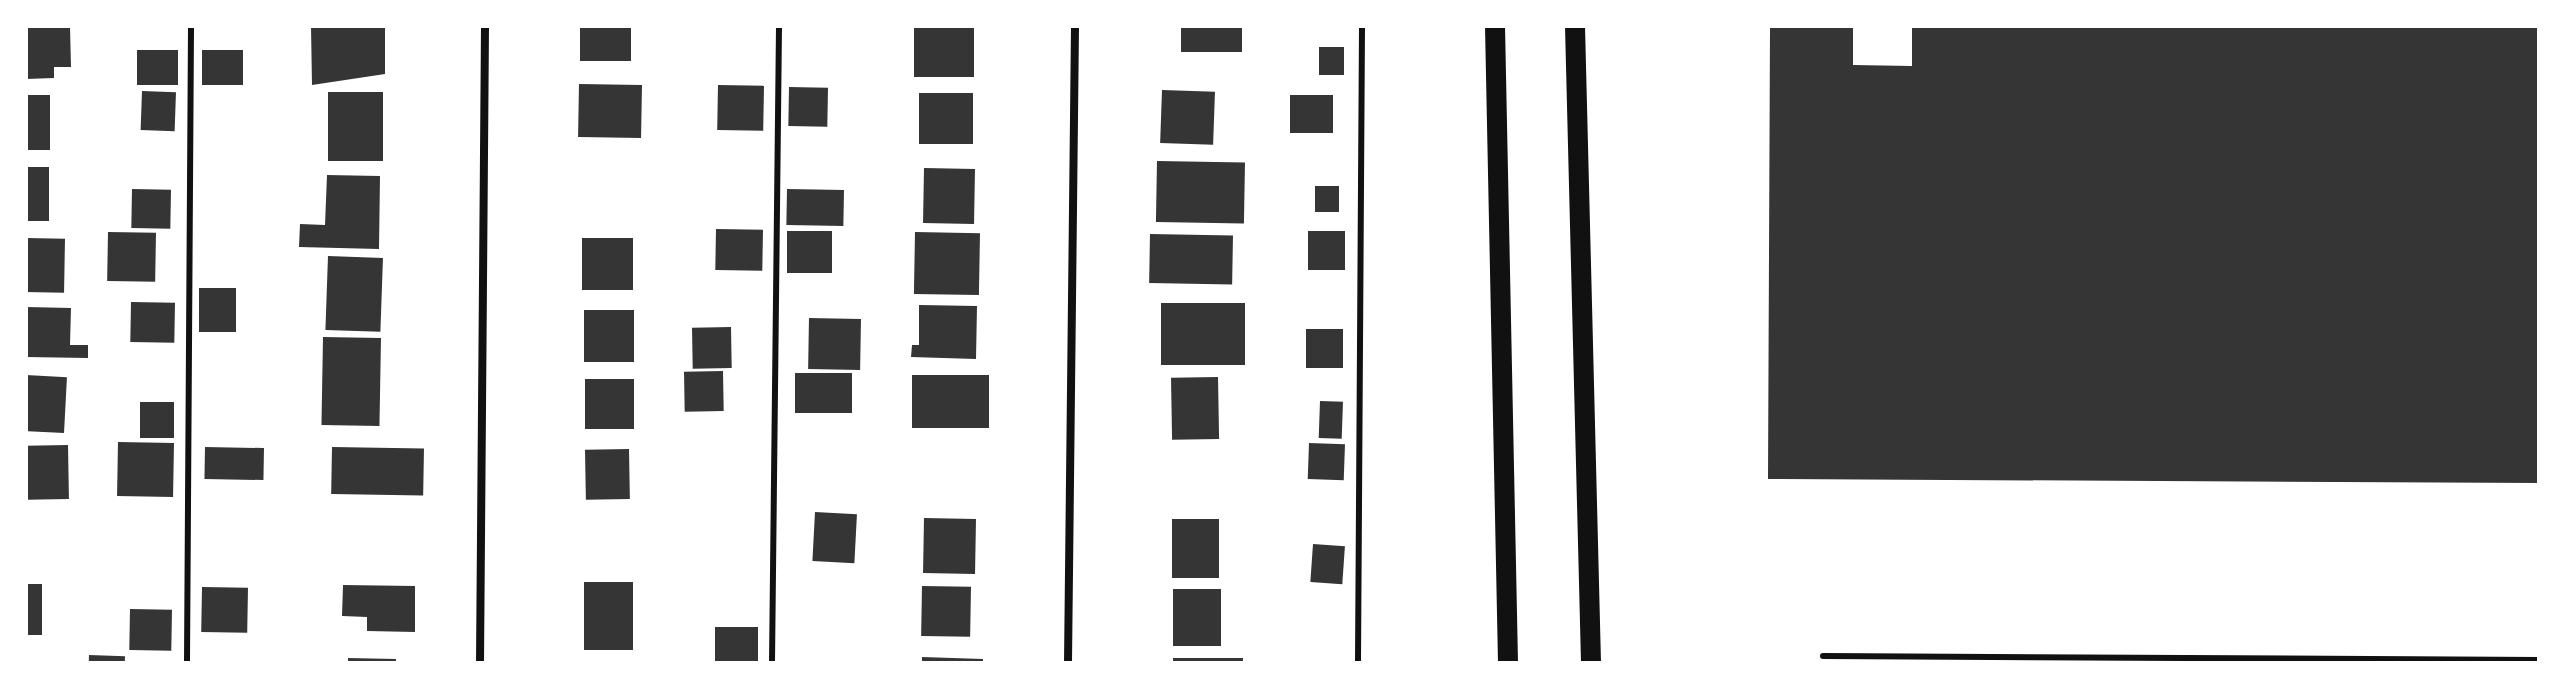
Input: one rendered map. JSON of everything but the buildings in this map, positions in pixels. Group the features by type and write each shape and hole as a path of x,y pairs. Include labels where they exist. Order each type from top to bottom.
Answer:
{"main road":[{"path":"1495,26 1508,663"},
{"path":"1575,26 1591,663"}],"street":[{"path":"480,663 485,26"},
{"path":"1068,663 1075,26"}],"lane":[{"path":"187,663 191,26"},
{"path":"772,663 779,26"},
{"path":"1358,663 1362,26"},
{"path":"1823,656 2539,660"}]}
